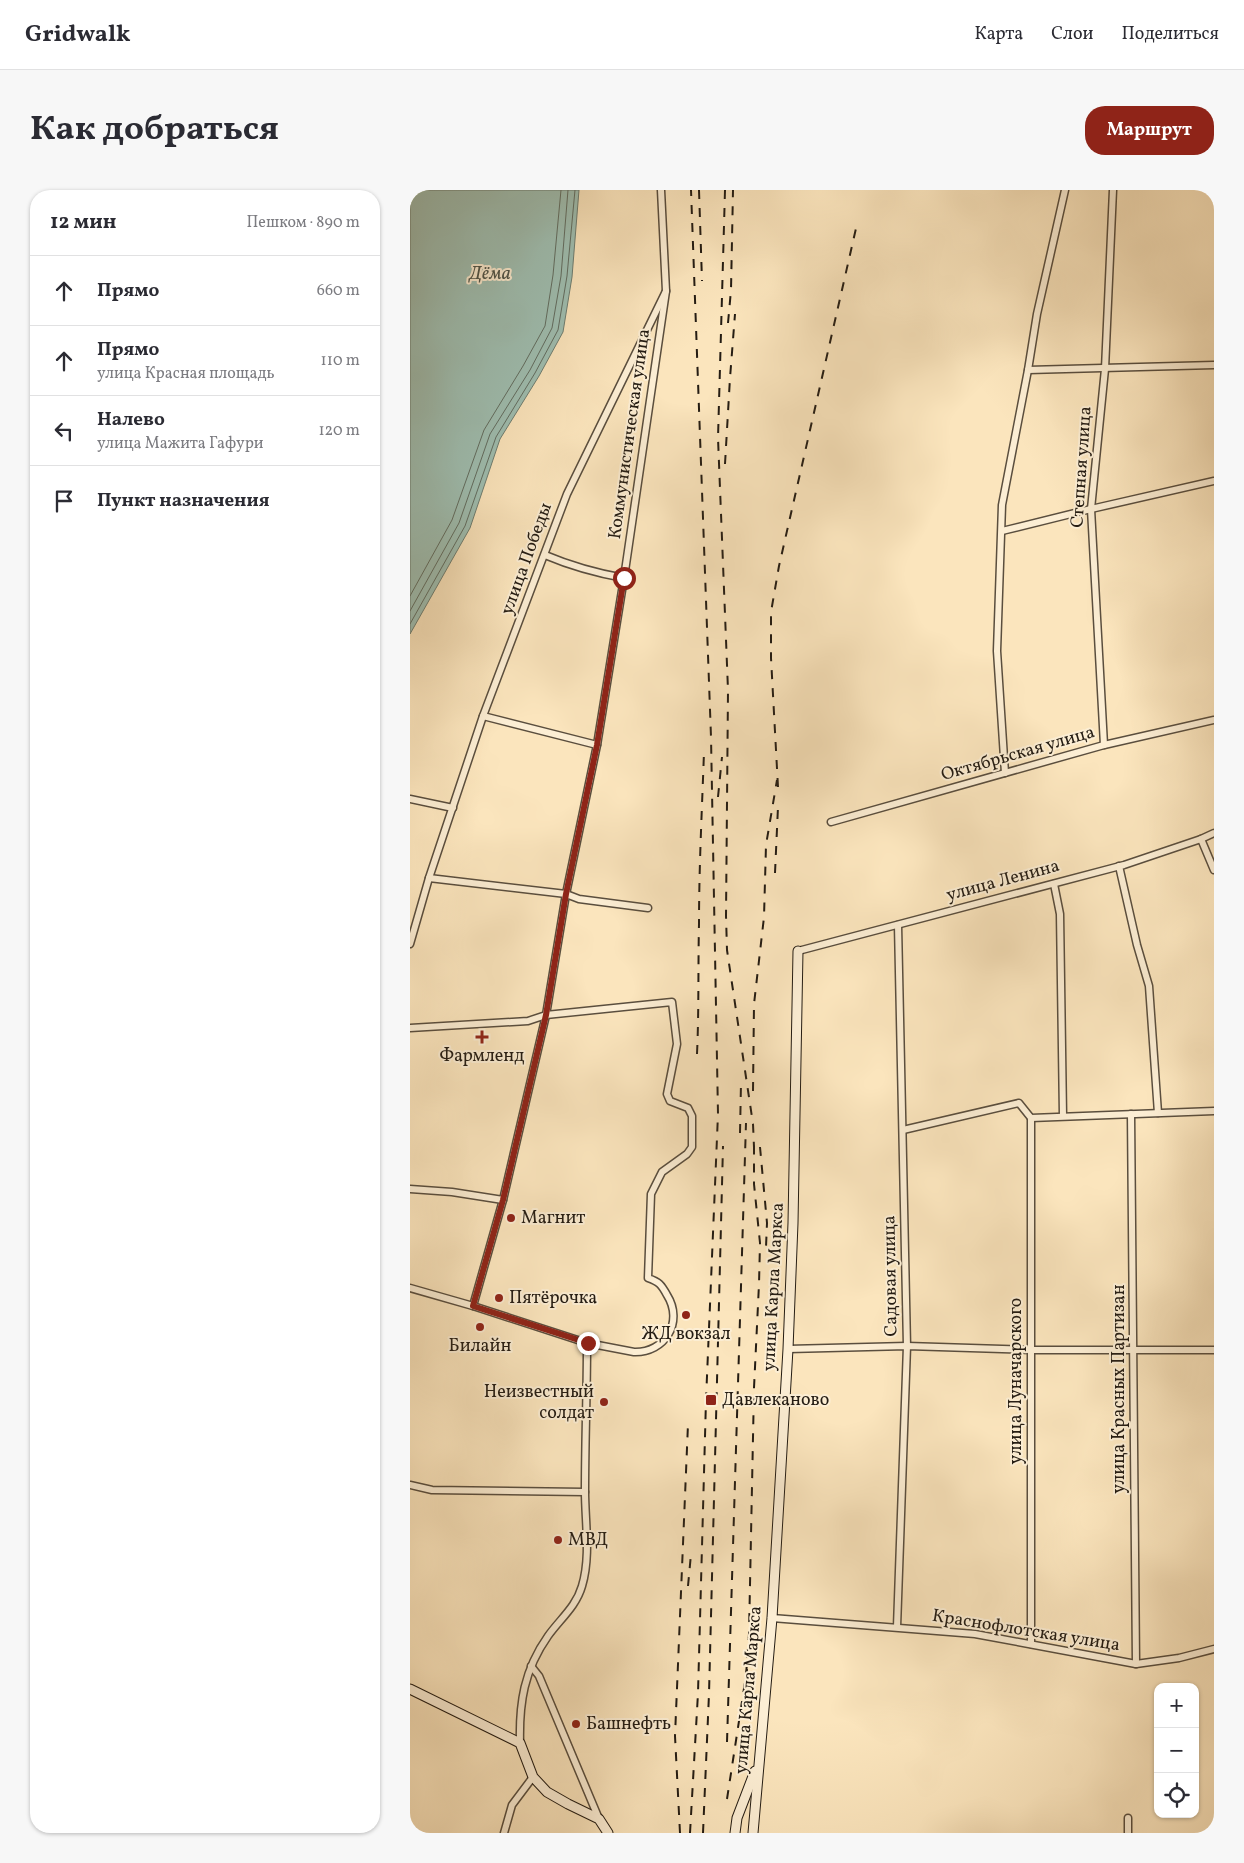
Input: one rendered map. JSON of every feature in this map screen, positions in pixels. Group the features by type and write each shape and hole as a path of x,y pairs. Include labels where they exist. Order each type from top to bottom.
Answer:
{"street":[{"name":"улица Победы","path":"410,944 414,918 483,716 567,494 666,291 661,190"},
{"path":"1005,773 997,650 1002,505 1037,314 1065,190"},
{"name":"Степная улица","path":"1104,745 1091,509 1105,369 1113,190"},
{"name":"Коммунистическая улица","path":"473,1306 503,1200 546,1015 566,894 597,745 624,578 666,291"},
{"path":"646,333 652,332 659,337"},
{"path":"1028,370 1214,365"},
{"path":"1002,532 1091,509 1214,481"},
{"path":"545,555 571,566 624,578"},
{"path":"483,716 597,745"},
{"name":"Октябрьская улица","path":"830,822 1104,745 1214,720"},
{"path":"410,798 452,808"},
{"name":"улица Ленина","path":"798,951 1120,866 1214,833"},
{"path":"1201,839 1214,870"},
{"path":"1120,866 1137,945 1149,986 1158,1113"},
{"path":"429,878 566,894 579,899 648,908"},
{"path":"1054,884 1060,914 1063,1116"},
{"name":"Садовая улица","path":"898,925 907,1346 898,1627"},
{"name":"улица Карла Маркса","path":"753,1833 772,1618 788,1349 794,1223 798,951"},
{"path":"410,1028 528,1021 546,1015 672,1002 677,1044 667,1094 670,1101 688,1108 692,1116 692,1147 687,1154 662,1172 651,1194 648,1278 658,1282 672,1302 674,1311 674,1324 666,1338 656,1346 639,1352 588,1343 410,1288"},
{"path":"903,1130 1019,1103 1032,1118 1214,1111"},
{"name":"улица Красных Партизан","path":"1131,1114 1136,1664"},
{"name":"улица Луначарского","path":"1031,1644 1032,1118"},
{"path":"410,1189 452,1192 503,1200"},
{"path":"588,1343 585,1492 586,1564 582,1586 576,1602 549,1635 530,1666 520,1711 520,1744 533,1777 547,1792 600,1819"},
{"path":"788,1349 907,1346 1032,1350 1214,1350"},
{"path":"410,1485 432,1490 585,1492"},
{"name":"Краснофлотская улица","path":"772,1618 975,1634 1136,1664 1179,1658 1214,1649"},
{"path":"530,1666 539,1676 600,1819 608,1833"},
{"path":"410,1689 520,1744"},
{"path":"735,1833 737,1818 759,1761"},
{"path":"504,1833 512,1804 533,1777"},
{"path":"1128,1818 1128,1833"}],"water":[{"name":"Дёма","path":"410,190 579,190 572,277 563,332 539,376 500,439 470,528 410,634"}],"railway":[{"path":"690,1833 698,1693 706,1400 718,1114 711,737 691,190"},
{"path":"699,190 702,281"},
{"path":"725,190 718,438 728,690 727,950 753,1124 754,1147"},
{"path":"728,323 731,290 733,190"},
{"path":"778,787 771,658 771,612 779,566 857,224"},
{"path":"725,464 735,314"},
{"path":"697,1054 704,752"},
{"path":"718,797 722,757"},
{"path":"753,1091 754,1004 764,917 766,845 777,780"},
{"path":"775,873 778,807"},
{"path":"740,1133 741,1083"},
{"path":"727,1742 746,1123"},
{"path":"746,1676 749,1634 754,1388 760,1243 754,1184 754,1141"},
{"path":"703,1833 709,1694 723,1146"},
{"path":"760,1147 767,1223 766,1247"},
{"path":"680,1833 675,1736 688,1424"},
{"path":"688,1586 691,1554"},
{"path":"727,1799 747,1669"}],"place":[{"name":"Фармленд","path":"482,1037"},
{"name":"Магнит","path":"511,1218"},
{"name":"Пятёрочка","path":"499,1298"},
{"name":"ЖД вокзал","path":"686,1315"},
{"name":"Билайн","path":"480,1327"},
{"name":"Давлеканово","path":"711,1400"},
{"name":"Неизвестный солдат","path":"604,1402"},
{"name":"МВД","path":"558,1540"},
{"name":"Башнефть","path":"576,1724"}],"route":[{"path":"588,1343 473,1306 503,1200 546,1015 566,894 597,745 624,578"}]}
